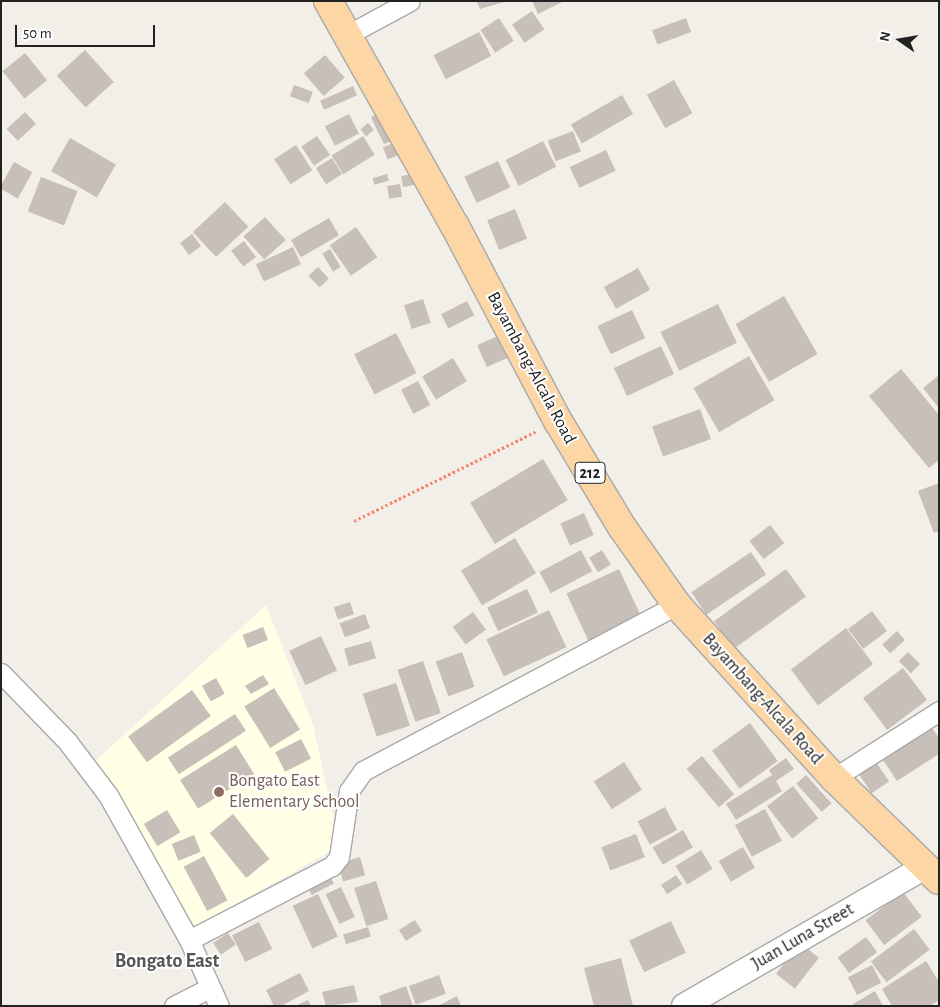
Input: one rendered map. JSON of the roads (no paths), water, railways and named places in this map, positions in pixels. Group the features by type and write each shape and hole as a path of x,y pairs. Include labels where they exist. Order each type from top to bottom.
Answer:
{"main road":[{"name":"Bayambang-Alcala Road","path":"328,1 349,34 558,421 622,527 677,605 834,778 931,874"}],"street":[{"path":"349,34 410,1"},
{"path":"189,940 332,866 339,857 349,791 364,771 677,605"},
{"path":"1,673 66,741 108,795 189,940 220,1006"},
{"path":"834,778 939,711"},
{"name":"Juan Luna Street","path":"684,1006 931,874"},
{"path":"174,1006 210,988"}],"place":[{"name":"Bongato East Elementary School","path":"219,792"}],"district":[{"name":"Bongato East","path":"167,961"}]}
